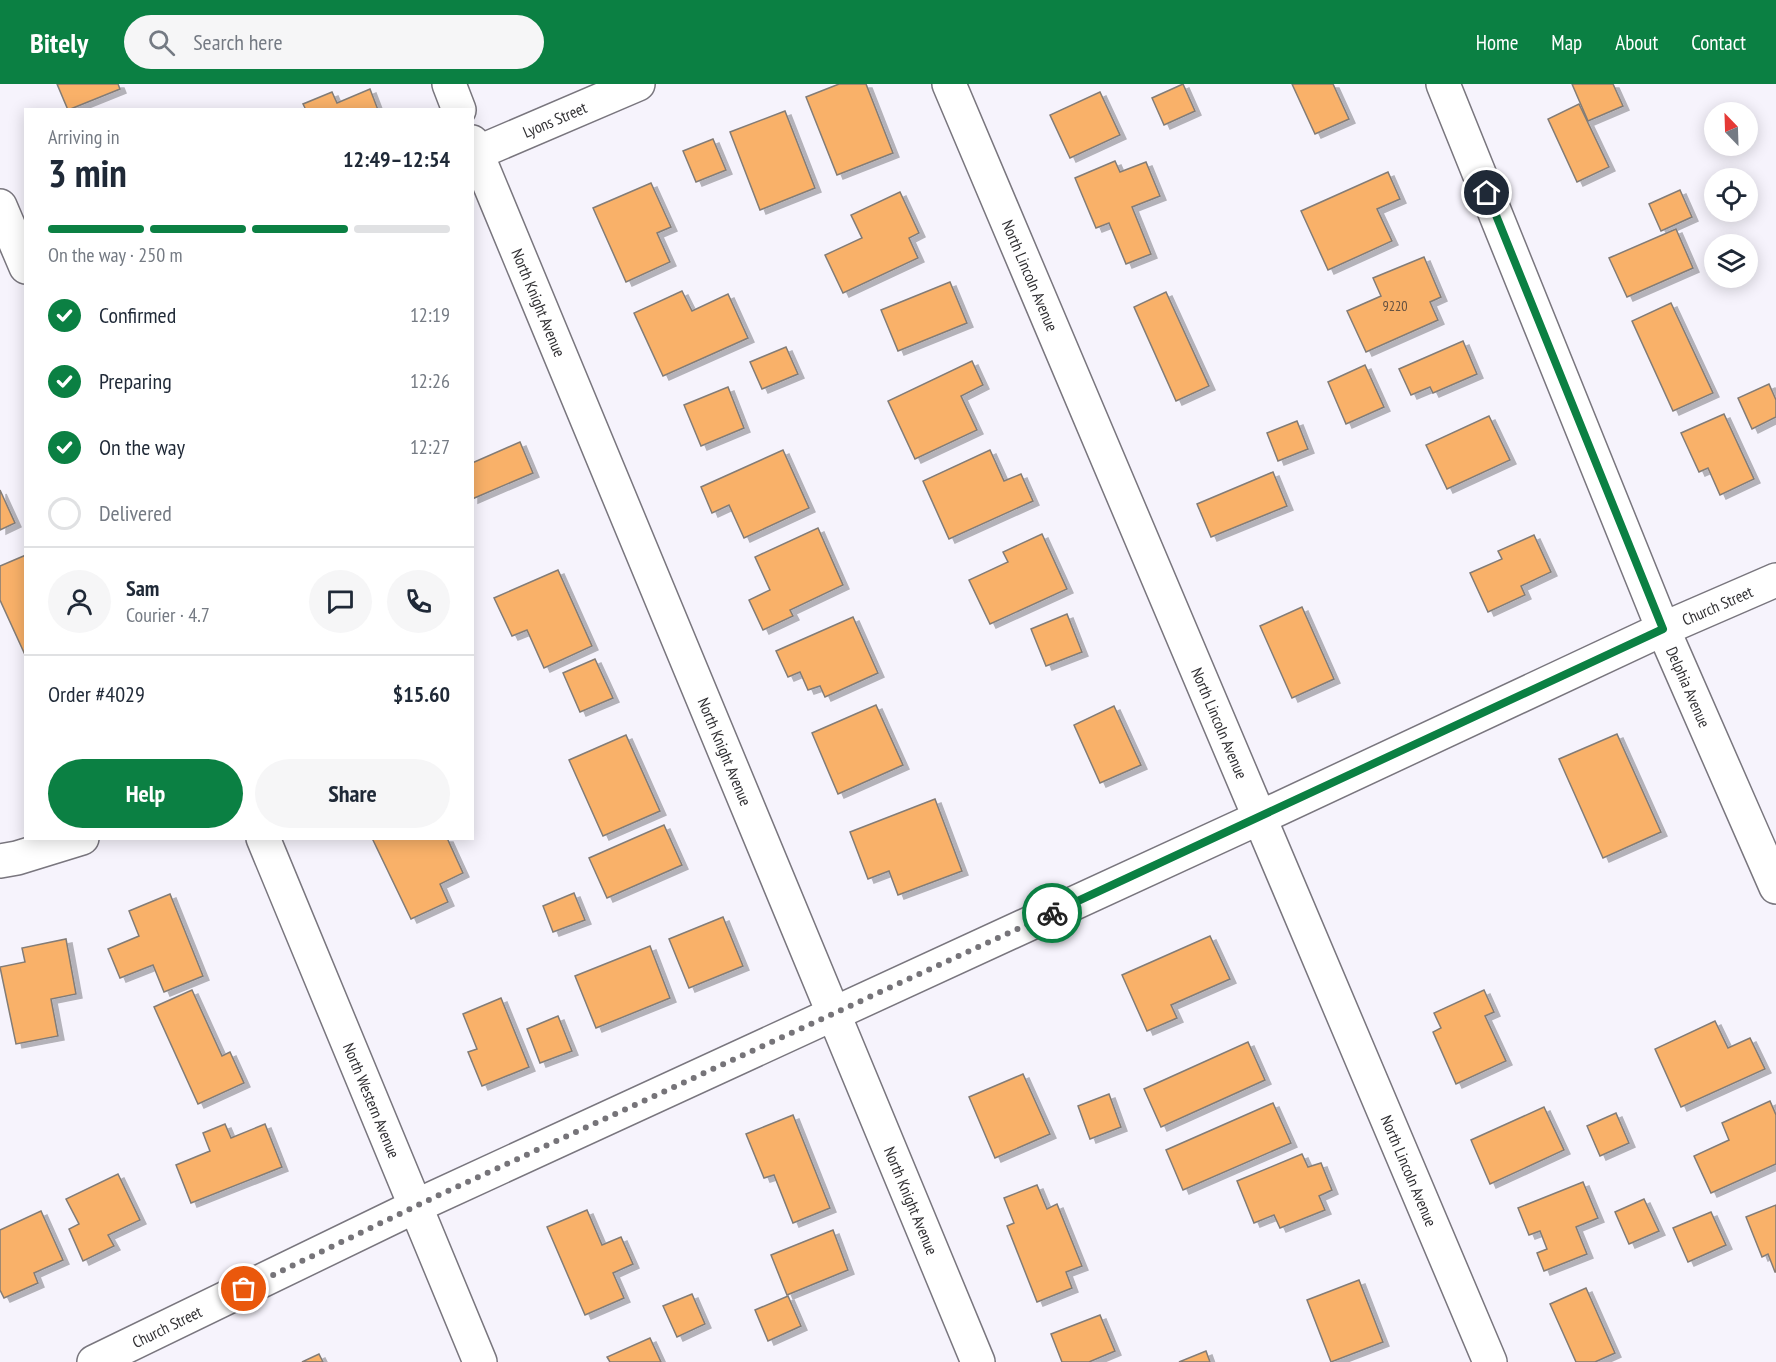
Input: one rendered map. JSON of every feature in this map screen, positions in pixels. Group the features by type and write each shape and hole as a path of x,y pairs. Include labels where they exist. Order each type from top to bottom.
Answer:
{"street":[{"path":"449,84 458,108"},
{"name":"Lyons Street","path":"474,150 638,84"},
{"name":"North Lincoln Avenue","path":"949,84 1490,1362"},
{"name":"Delphia Avenue","path":"1443,84 1663,629 1776,887"},
{"name":"North Knight Avenue","path":"474,150 978,1362"},
{"path":"0,206 24,262"},
{"name":"Church Street","path":"94,1362 416,1206 1663,629 1776,580"},
{"path":"0,861 76,840"},
{"name":"North Western Avenue","path":"264,840 480,1362"}],"building":[{"path":"57,84 118,84 120,89 73,108 67,108"},
{"path":"839,84 866,84 893,153 837,175 806,97"},
{"path":"1183,84 1195,111 1164,125 1152,98"},
{"path":"1292,84 1333,84 1349,119 1315,134"},
{"path":"1572,84 1613,84 1623,106 1588,121"},
{"path":"370,89 377,108 305,108 303,104 332,92 337,103"},
{"path":"1100,92 1120,135 1070,158 1050,115"},
{"path":"1579,104 1609,167 1577,182 1548,119"},
{"path":"785,111 815,188 760,210 730,132"},
{"path":"713,139 726,170 696,182 683,151"},
{"path":"1115,161 1120,172 1146,162 1160,196 1132,207 1151,254 1126,264 1109,223 1096,228 1075,178"},
{"path":"1388,172 1400,199 1377,209 1392,241 1328,270 1301,211"},
{"path":"651,183 671,227 657,233 670,262 626,282 593,208"},
{"path":"1680,190 1692,217 1661,231 1649,204"},
{"path":"900,192 919,233 909,238 918,258 843,293 825,255 862,238 851,215"},
{"path":"1676,229 1693,268 1627,297 1609,258"},
{"path":"1424,257 1441,297 1430,302 1438,320 1366,352 1347,311 1381,296 1373,278"},
{"path":"950,282 967,323 898,351 881,310"},
{"path":"682,291 692,311 728,294 748,338 663,376 634,313"},
{"path":"1166,292 1209,386 1176,401 1134,307"},
{"path":"1671,303 1713,393 1673,411 1632,321"},
{"path":"1463,341 1477,374 1433,393 1430,387 1411,395 1399,369"},
{"path":"786,347 798,374 762,389 750,362"},
{"path":"972,361 983,385 961,396 977,430 915,459 888,401"},
{"path":"1365,365 1384,407 1346,424 1328,382"},
{"path":"1769,384 1776,400 1776,417 1752,429 1738,398"},
{"path":"728,387 744,428 701,446 684,405"},
{"path":"1724,414 1754,479 1720,495 1708,468 1699,472 1681,433"},
{"path":"1489,416 1510,460 1447,489 1426,445"},
{"path":"1297,421 1308,449 1278,461 1267,433"},
{"path":"520,442 533,473 474,498 474,462"},
{"path":"783,450 809,508 744,538 729,505 712,513 701,487"},
{"path":"990,450 1004,481 1021,474 1033,501 949,539 923,481"},
{"path":"1273,472 1287,506 1211,537 1197,504"},
{"path":"0,490 15,523 0,530"},
{"path":"818,528 843,585 790,610 793,616 763,630 749,600 770,590 755,557"},
{"path":"1042,534 1067,589 990,624 969,580 1008,562 1003,552"},
{"path":"1534,535 1551,572 1521,586 1525,595 1488,612 1470,573 1502,559 1498,551"},
{"path":"24,556 24,653 0,600 0,566"},
{"path":"558,570 592,646 544,668 527,630 512,636 494,598"},
{"path":"1302,607 1334,679 1292,698 1260,626"},
{"path":"1067,614 1082,652 1046,666 1031,629"},
{"path":"853,617 878,673 825,697 820,686 808,690 800,672 788,677 776,651"},
{"path":"595,659 613,698 580,712 563,673"},
{"path":"876,705 903,765 838,794 812,733"},
{"path":"1114,706 1141,765 1100,783 1074,725"},
{"path":"1617,734 1661,832 1603,858 1559,759"},
{"path":"626,735 660,811 603,836 569,760"},
{"path":"935,799 962,871 898,895 889,871 868,879 850,832"},
{"path":"664,825 682,865 607,898 589,858"},
{"path":"373,840 448,840 463,873 440,884 448,902 411,919"},
{"path":"574,893 585,920 553,932 543,906"},
{"path":"170,894 203,976 164,992 153,965 120,978 108,949 139,936 129,911"},
{"path":"723,917 743,966 689,988 669,939"},
{"path":"1210,936 1230,979 1171,1005 1177,1018 1147,1031 1122,975"},
{"path":"66,939 76,994 51,999 58,1036 16,1044 0,967 25,962 22,948"},
{"path":"650,946 670,998 596,1028 575,976"},
{"path":"192,990 222,1056 230,1052 244,1083 198,1104 154,1007"},
{"path":"1484,990 1494,1012 1485,1016 1506,1061 1456,1084 1433,1032 1441,1028 1434,1013"},
{"path":"501,998 529,1067 482,1086 468,1052 477,1049 463,1014"},
{"path":"558,1016 572,1051 540,1063 527,1029"},
{"path":"1715,1021 1728,1048 1750,1038 1765,1069 1681,1107 1655,1049"},
{"path":"1248,1042 1265,1080 1161,1127 1144,1089"},
{"path":"1023,1074 1050,1134 995,1158 969,1097"},
{"path":"1109,1094 1121,1127 1090,1139 1078,1106"},
{"path":"1770,1101 1776,1115 1776,1164 1711,1193 1694,1156 1729,1140 1722,1123"},
{"path":"1273,1103 1291,1143 1183,1190 1166,1150"},
{"path":"1544,1107 1564,1150 1490,1184 1471,1140"},
{"path":"1616,1113 1629,1143 1600,1156 1587,1126"},
{"path":"793,1115 830,1208 793,1223 774,1175 764,1178 746,1134"},
{"path":"225,1124 231,1138 265,1124 282,1167 191,1203 176,1165 210,1151 203,1133"},
{"path":"1302,1154 1308,1167 1321,1163 1332,1190 1319,1196 1325,1210 1280,1228 1274,1215 1254,1223 1237,1181"},
{"path":"118,1174 140,1220 108,1235 114,1246 83,1261 69,1229 79,1224 66,1199"},
{"path":"1583,1182 1598,1218 1576,1227 1587,1254 1544,1271 1537,1253 1547,1249 1540,1231 1529,1235 1518,1208"},
{"path":"1037,1185 1047,1209 1057,1204 1082,1266 1066,1272 1072,1288 1037,1302 1007,1226 1014,1223 1004,1198"},
{"path":"1644,1199 1659,1231 1629,1244 1615,1212"},
{"path":"1776,1205 1775,1272 1768,1254 1762,1257 1746,1217"},
{"path":"587,1210 602,1245 621,1237 633,1264 613,1273 624,1298 585,1315 547,1227"},
{"path":"41,1211 63,1260 34,1273 38,1283 4,1298 0,1290 0,1230"},
{"path":"1711,1212 1726,1245 1688,1262 1673,1228"},
{"path":"833,1230 848,1270 787,1295 771,1255"},
{"path":"1359,1280 1383,1342 1331,1362 1307,1300"},
{"path":"1586,1288 1615,1353 1595,1362 1576,1362 1550,1304"},
{"path":"692,1294 705,1324 677,1337 663,1306"},
{"path":"788,1296 801,1326 768,1341 755,1310"},
{"path":"1100,1315 1115,1351 1089,1362 1062,1362 1051,1334"},
{"path":"650,1338 661,1362 610,1362 607,1357"},
{"path":"1206,1351 1210,1362 1179,1362"},
{"path":"319,1354 323,1362 302,1362"}],"way so far":[{"path":"244,1289 437,1196 1052,913"}],"route":[{"path":"1052,913 1663,629 1487,193"}]}
